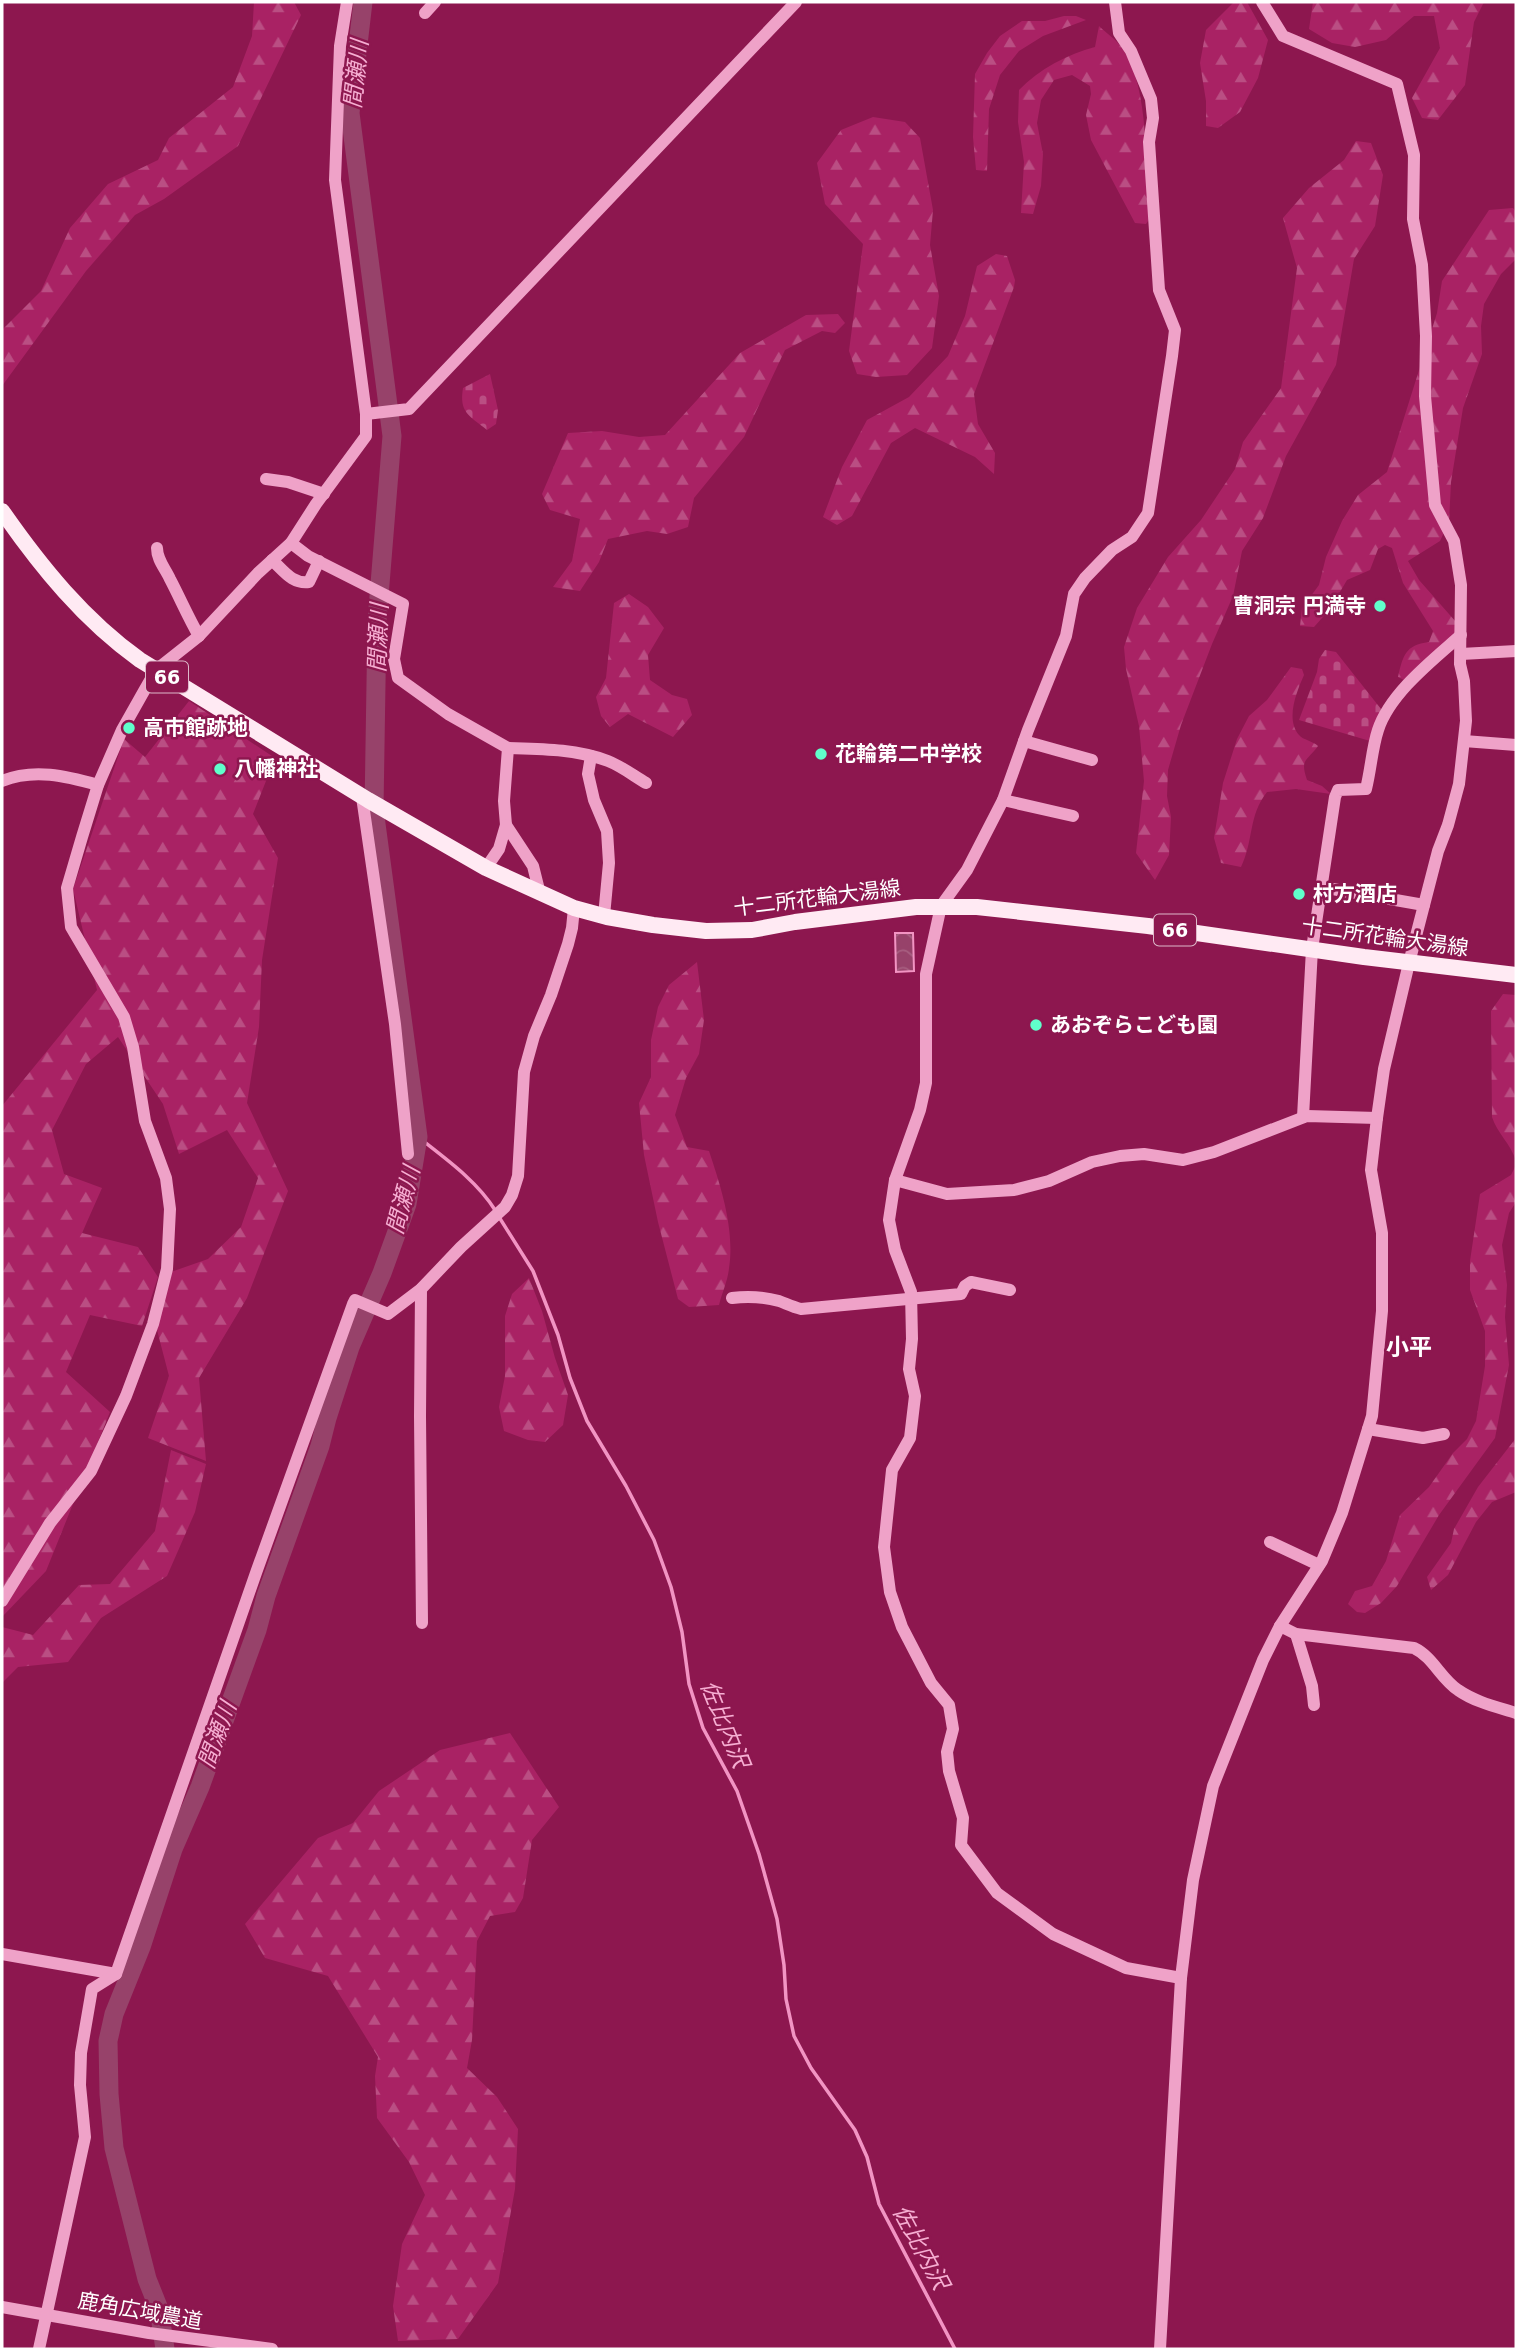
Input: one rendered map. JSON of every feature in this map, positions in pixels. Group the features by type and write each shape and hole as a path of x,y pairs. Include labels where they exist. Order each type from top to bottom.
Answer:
{"main road":[{"name":"十二所花輪大湯線","path":"2,511 35,556 92,621 112,639 156,670 365,799 486,868 574,908 653,925 706,931 752,930 873,912 941,906 977,907 1148,926 1409,963 1516,975"}],"street":[{"path":"2,1601 50,1523 91,1471 126,1396 153,1324 167,1269 170,1209 167,1188 145,1121 133,1047 124,1017 71,927 68,911 67,888 98,785 122,730 156,670 199,636 258,573 291,543 366,436 370,413 335,180 340,46 347,2"},
{"path":"425,13 435,2"},
{"path":"370,413 409,408 796,2"},
{"path":"1115,2 1119,33 1131,51 1152,99 1153,118 1149,142 1159,290 1175,330 1172,356 1148,513 1132,537 1112,550 1085,578 1074,594 1066,636 1003,800 967,870 941,906 926,974 926,1083 920,1110 895,1180 889,1220 895,1250 911,1292 912,1339 909,1369 915,1396 910,1438 892,1470 884,1547 890,1592 902,1627 931,1683 949,1705 953,1729 947,1752 949,1771 963,1818 961,1845 997,1893 1053,1934 1126,1968 1181,1978"},
{"path":"1160,2349 1181,1978 1193,1880 1213,1786 1263,1660 1280,1626 1319,1565 1342,1513 1372,1416 1382,1311 1382,1233 1371,1170 1377,1118 1384,1069 1409,963 1459,784 1466,721 1461,654 1461,585 1454,541 1435,505 1425,396 1426,336 1422,265 1413,219 1414,155 1397,84 1283,36 1262,2"},
{"path":"266,479 288,482 324,494"},
{"path":"291,543 319,561 403,604 394,659 398,678 448,714 508,748 550,749 591,755 611,761 646,783"},
{"path":"156,548 157,556 172,581 185,614 199,636"},
{"path":"272,560 293,580 302,583 309,582 319,561"},
{"path":"1303,1117 1312,949 1338,790 1366,789 1379,728 1392,704 1420,672 1461,635"},
{"path":"1461,654 1516,651"},
{"path":"1024,741 1092,760"},
{"path":"1464,741 1516,745"},
{"path":"486,868 499,849 506,825 504,801 508,748"},
{"path":"591,755 588,774 594,800 607,831 609,863 604,916"},
{"path":"2,781 36,774 60,774 98,785"},
{"path":"365,799 396,1024 408,1154"},
{"path":"1003,800 1073,816"},
{"path":"506,825 533,866 540,894"},
{"path":"1321,887 1424,905"},
{"path":"39,2349 85,2137 80,2085 81,2053 92,1989 116,1974 336,1346 355,1300 388,1314 421,1289 461,1247 505,1207 518,1176 524,1072 534,1036 568,944 574,908"},
{"path":"895,1180 947,1194 1014,1190 1049,1181 1092,1162 1120,1156 1144,1154 1183,1160 1214,1152 1303,1117 1377,1118"},
{"path":"732,1298 748,1296 780,1301 801,1309 961,1294 971,1282 1010,1290"},
{"path":"421,1289 422,1623"},
{"path":"1368,1429 1423,1438 1444,1434"},
{"path":"1270,1542 1319,1565"},
{"path":"1280,1626 1296,1634 1414,1648 1424,1653 1457,1690 1484,1703 1516,1713"},
{"path":"1296,1634 1312,1686 1314,1705"},
{"path":"2,1954 116,1974"},
{"name":"鹿角広域農道","path":"2,2307 149,2333 272,2349"}],"green space":[{"path":"254,2 294,2 301,15 238,146 164,199 135,215 86,271 2,386 2,330 41,291 70,228 108,184 158,160 169,138 233,87 252,36"},
{"path":"1234,2 1247,2 1268,40 1258,78 1240,112 1218,128 1206,126 1206,101 1200,63 1206,30"},
{"path":"1313,2 1484,2 1474,22 1465,85 1438,120 1422,118 1412,98 1440,48 1434,16 1414,16 1386,40 1355,47 1332,43 1309,29"},
{"path":"1076,16 1086,20 1043,36 1019,51 1000,75 989,109 987,171 976,170 973,137 975,74 987,53 1000,36 1022,21 1045,21"},
{"path":"1099,26 1122,48 1138,85 1145,130 1150,218 1146,224 1135,223 1091,140 1086,115 1090,86 1072,75 1054,80 1041,100 1037,123 1043,154 1041,186 1033,214 1021,213 1024,162 1018,122 1019,90 1054,63 1095,47"},
{"path":"873,117 905,122 920,138 933,210 930,245 939,296 932,348 907,375 876,377 857,374 849,351 863,244 825,204 817,163 841,130"},
{"path":"1356,141 1371,143 1383,175 1375,226 1354,259 1336,365 1286,456 1263,518 1242,551 1233,596 1181,725 1168,770 1167,796 1171,817 1169,855 1155,880 1136,853 1144,781 1139,726 1126,669 1124,647 1137,608 1168,557 1201,520 1235,469 1243,442 1281,388 1297,268 1283,218 1309,188 1344,160"},
{"path":"1513,208 1516,212 1516,259 1501,274 1484,304 1481,326 1482,354 1463,408 1451,482 1449,522 1440,541 1408,561 1419,580 1456,622 1456,634 1404,680 1398,677 1406,653 1415,646 1429,642 1433,631 1403,583 1392,548 1385,545 1378,549 1370,570 1347,580 1330,609 1314,627 1300,626 1302,608 1319,585 1326,557 1342,521 1358,495 1387,472 1437,313 1442,281 1489,210"},
{"path":"996,254 1007,256 1015,280 1014,287 974,394 978,424 995,453 994,474 975,457 915,428 891,443 852,516 837,525 823,517 842,467 867,420 909,397 948,356 965,316 977,266"},
{"path":"838,314 845,323 835,333 822,331 785,350 744,437 694,498 688,527 667,534 647,531 608,539 599,562 580,591 553,587 572,561 580,519 550,510 542,494 568,433 602,431 639,437 665,435 740,353 806,315"},
{"path":"490,374 498,410 496,424 487,430 467,413 462,396 463,388"},
{"path":"629,594 648,607 664,628 648,655 650,680 672,695 687,699 692,715 673,737 628,714 610,727 601,716 596,697 606,678 614,603"},
{"path":"1325,650 1336,652 1381,709 1370,741 1299,720 1317,672 1319,659"},
{"path":"1291,667 1302,669 1304,675 1294,705 1295,728 1301,737 1318,746 1304,764 1307,780 1322,786 1331,794 1296,789 1267,792 1257,810 1241,867 1221,863 1214,838 1223,783 1237,739 1249,716 1267,700"},
{"path":"189,701 275,758 253,814 278,858 262,960 259,1027 247,1103 288,1191 247,1298 199,1378 206,1461 148,1438 169,1376 157,1330 171,1272 208,1259 241,1227 258,1178 227,1130 179,1154 163,1104 118,1037 86,1064 52,1130 64,1174 102,1188 82,1233 138,1247 158,1277 142,1326 90,1315 66,1372 110,1412 46,1571 2,1617 2,1106 97,990 73,889 124,739 145,757"},
{"path":"697,962 704,1020 699,1054 686,1078 675,1115 687,1147 709,1151 726,1209 730,1254 719,1305 689,1307 678,1299 658,1222 644,1155 639,1103 651,1077 651,1040 658,1007 669,985"},
{"path":"1503,994 1516,995 1516,1161 1492,1117 1491,1011"},
{"path":"1516,1165 1516,1202 1509,1213 1502,1245 1507,1285 1505,1317 1509,1365 1495,1438 1439,1515 1397,1586 1381,1603 1365,1613 1357,1612 1348,1604 1355,1591 1372,1586 1386,1561 1400,1515 1429,1487 1453,1453 1467,1439 1476,1421 1485,1366 1485,1331 1470,1290 1470,1261 1480,1194 1511,1175"},
{"path":"529,1278 568,1395 563,1425 545,1442 528,1440 504,1431 499,1407 505,1376 505,1316 512,1294"},
{"path":"1516,1438 1516,1492 1492,1502 1476,1522 1448,1575 1431,1590 1427,1577 1451,1543 1454,1529 1478,1487"},
{"path":"171,1450 206,1464 195,1512 167,1576 101,1618 68,1662 18,1667 2,1683 2,1627 33,1635 79,1585 110,1584 155,1531"},
{"path":"510,1733 559,1807 532,1840 523,1898 515,1912 490,1916 477,1941 472,2040 467,2068 497,2097 518,2129 515,2189 498,2283 458,2339 398,2341 393,2306 402,2244 425,2195 409,2162 377,2118 375,2076 378,2057 328,1976 265,1958 245,1924 318,1838 353,1823 379,1791 440,1750"}],"water":[{"path":"895,933 913,933 914,971 896,972"}],"waterway":[{"name":"間瀬川","path":"165,2349 159,2309 147,2279 114,2148 108,2041 114,2014 141,1947 173,1849 200,1787 257,1630 266,1596 320,1446 350,1347 382,1273 407,1204 418,1137 374,809 377,621 392,436 350,113 363,2"},
{"name":"佐比内沢","path":"418,1137 470,1180 495,1210"},
{"name":"佐比内沢","path":"499,1217 533,1271 587,1421 654,1540 671,1587 682,1632 689,1684 703,1728 737,1791 759,1854 777,1919 786,1999 794,2036 811,2068 855,2130 867,2157 879,2204 955,2349"}],"place":[{"name":"曹洞宗 円満寺","path":"1380,606"},
{"name":"高市館跡地","path":"129,728"},
{"name":"花輪第二中学校","path":"821,754"},
{"name":"八幡神社","path":"220,769"},
{"name":"村方酒店","path":"1299,894"},
{"name":"あおぞらこども園","path":"1036,1025"}],"district":[{"name":"小平","path":"1409,1347"}]}
